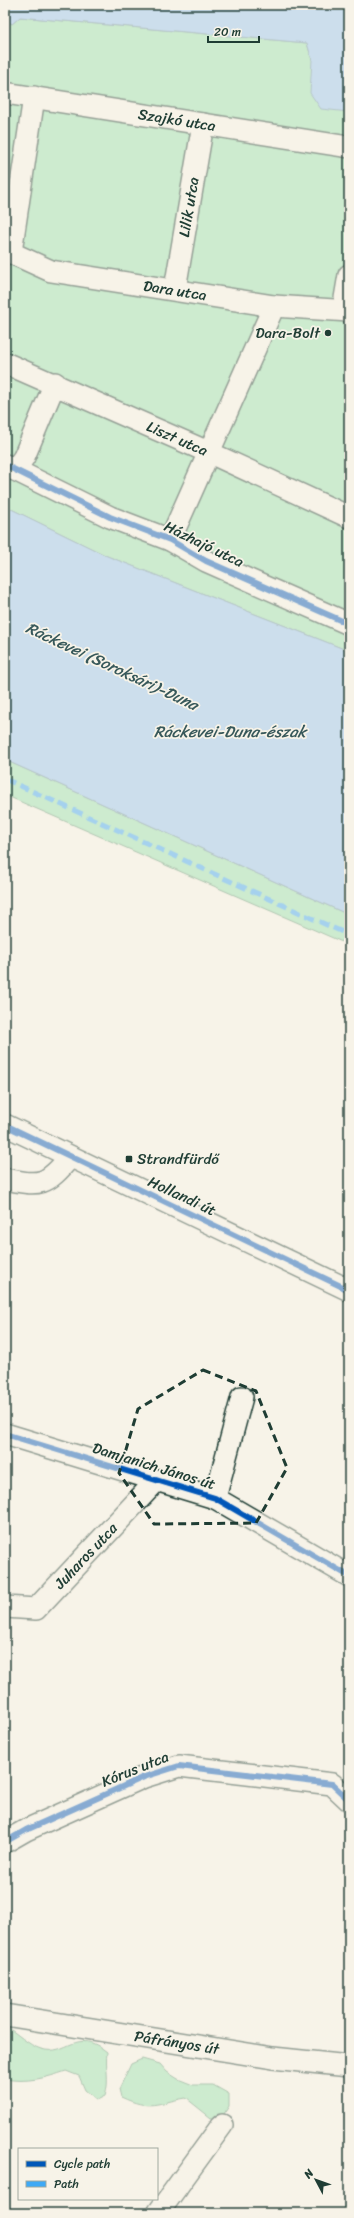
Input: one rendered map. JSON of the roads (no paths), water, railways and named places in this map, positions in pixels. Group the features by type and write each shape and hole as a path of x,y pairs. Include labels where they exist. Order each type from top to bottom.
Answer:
{"street":[{"name":"Szajkó utca","path":"5,93 349,147"},
{"path":"8,251 34,97"},
{"name":"Lilik utca","path":"175,289 203,124"},
{"name":"Dara utca","path":"8,251 51,271 175,289 274,306 346,311"},
{"path":"346,311 349,275"},
{"path":"170,540 274,306"},
{"name":"Liszt utca","path":"5,363 55,383 349,517"},
{"path":"10,467 24,457 55,383"},
{"name":"Házhajó utca","path":"10,467 110,518 170,540 206,561 349,624"},
{"name":"Hollandi út","path":"5,1125 349,1290"},
{"path":"5,1180 38,1183 48,1180 70,1157"},
{"path":"215,1498 242,1397"},
{"name":"Damjanich János út","path":"5,1434 215,1498 349,1576"},
{"name":"Juharos utca","path":"5,1607 36,1609 157,1480"},
{"name":"Kórus utca","path":"5,1842 26,1830 144,1777 179,1766 341,1781 349,1800"},
{"name":"Páfrányos út","path":"5,2015 274,2058 349,2066"},
{"path":"158,2213 222,2125"}],"water":[{"path":"5,5 313,5 349,7 349,112 321,109 310,93 312,60 307,43 20,17 12,24 5,19"},
{"name":"Ráckevei-Duna-észak","path":"5,506 107,556 349,651 349,915 5,760"}],"place":[{"name":"Dara-Bolt","path":"328,333"},
{"name":"Strandfürdő","path":"129,1159"}],"water label":[{"name":"Ráckevei (Soroksári)-Duna","path":"112,666"}]}
